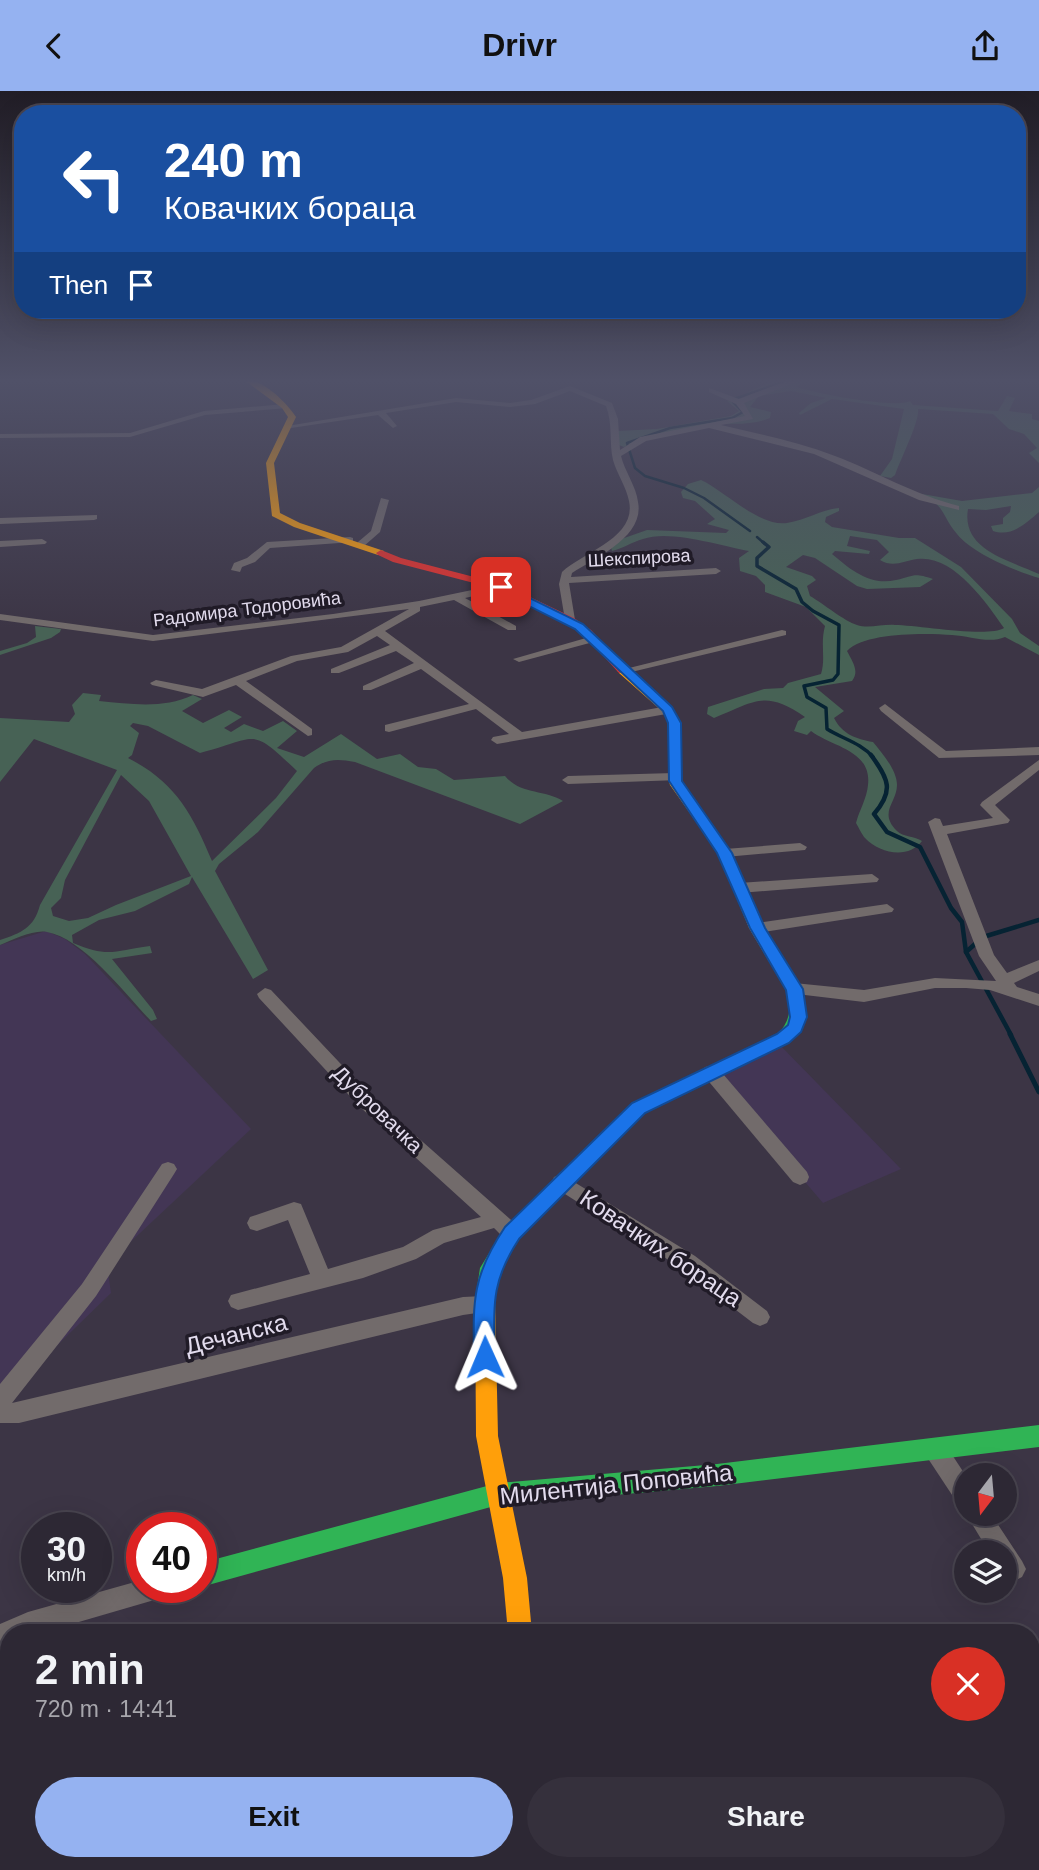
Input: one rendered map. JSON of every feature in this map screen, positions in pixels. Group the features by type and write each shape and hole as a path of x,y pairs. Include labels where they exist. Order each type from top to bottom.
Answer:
{"street":[{"path":"271,462 269,472 275,513 297,525 355,542 397,560 501,587 570,620 668,710 674,723 674,777 568,780"},
{"path":"570,620 565,580 567,572 625,533 634,521 634,504 618,462"},
{"path":"840,462 924,501 956,508"},
{"path":"236,570 237,565 251,560 267,545 355,542 374,532 384,500"},
{"path":"0,521 94,517"},
{"path":"0,544 42,542"},
{"name":"Шекспирова","path":"565,580 716,571"},
{"name":"Радомира Тодоровића","path":"0,617 153,638 282,625 419,604 501,587"},
{"path":"455,596 512,628"},
{"path":"156,683 203,693 295,659 344,650 417,609 419,604"},
{"path":"377,631 520,736"},
{"path":"624,671 782,633"},
{"path":"519,659 593,639"},
{"path":"335,671 398,646"},
{"path":"367,688 422,664"},
{"path":"237,680 308,732"},
{"path":"389,728 478,705"},
{"path":"884,708 943,755 1039,751 1039,737"},
{"path":"498,740 668,710"},
{"path":"1002,986 937,826 1003,820 987,805 1039,764"},
{"name":"Ковачких бораца","path":"519,1624 515,1578 487,1436 484,1305 490,1268 512,1233 638,1108 765,1049 795,1028 799,1017 794,989 757,928 724,853 674,777"},
{"path":"724,853 800,847"},
{"path":"739,888 872,879"},
{"path":"757,928 887,909"},
{"path":"1002,986 1039,965"},
{"path":"794,989 864,996 935,983 966,983 1002,986 1039,1000"},
{"name":"Дубровачка","path":"265,994 366,1102 512,1233"},
{"path":"711,1072 800,1177"},
{"path":"0,1401 89,1290 168,1169"},
{"name":"Ковачких бораца","path":"561,1182 739,1298 760,1317"},
{"path":"257,1223 294,1210 322,1279"},
{"path":"238,1300 409,1253 440,1236 464,1231 496,1219"},
{"name":"Дечанска","path":"0,1413 19,1413 463,1306 484,1305"},
{"name":"Милентија Поповића","path":"217,1572 498,1494 718,1475 1039,1436"},
{"path":"935,1449 954,1478"},
{"path":"28,1624 126,1596"}],"shaded area":[{"path":"46,931 65,939 85,954 251,1129 107,1264 111,1293 0,1401 0,945"},
{"path":"777,1042 901,1169 823,1203 711,1072"}],"green space":[{"path":"890,462 900,462 891,478 880,476"},
{"path":"701,480 754,514 776,523 794,522 839,508 839,511 826,517 825,522 832,527 899,538 915,538 961,567 1012,619 1020,633 1039,646 1039,655 1005,637 986,640 927,634 881,637 867,640 847,651 855,670 852,681 815,687 844,711 834,718 841,728 855,737 873,742 895,773 897,785 889,818 897,831 922,841 916,847 902,852 886,851 864,837 856,823 868,785 868,773 864,764 849,751 811,731 807,735 794,731 798,721 805,717 791,708 779,703 760,701 714,718 707,714 708,707 764,689 783,688 788,683 821,674 825,626 806,607 765,592 765,585 756,576 740,571 739,558 749,551 696,539 654,536 612,551 610,543 647,530 726,533 729,530 707,524 715,519 695,501 683,498 681,492 688,484","holes":["850,536 877,540 889,552 880,560 894,564 930,559 956,572 978,593 1004,628 983,632 857,625 810,596 807,586 816,580 812,576 786,567 803,555 815,558 857,586 867,589 920,587 933,579 917,575 887,581 869,579 832,554 835,551 869,554 870,551 847,546"]},
{"path":"1039,487 1039,512 1018,528 1000,532 993,531 991,526 1003,524 1003,518 1010,512 1011,506 986,510 968,509 968,523 979,544 1002,558 1039,574 1039,578 1006,566 973,548 957,534 940,508 922,494 962,501 1032,493"},
{"path":"35,626 61,629 51,638 0,655 0,651 27,643 36,637"},
{"path":"83,693 101,695 99,701 147,704 170,702 193,695 202,699 182,711 203,723 229,710 242,717 224,728 231,732 244,724 263,731 283,721 297,731 277,748 304,757 341,734 377,759 400,754 418,767 436,769 454,780 505,776 518,786 563,801 520,824 355,762 324,762 314,768 258,832 219,864 215,871 268,970 253,979 192,877 189,884 135,911 99,920 72,935 73,943 95,951 119,951 150,946 152,953 112,959 153,1010 157,1019 151,1021 104,969 61,937 42,931 0,945 0,940 20,932 34,919 117,770 34,739 0,782 0,718 69,722 75,714 72,705","holes":["133,723 148,726 200,753 244,740 261,741 297,771 276,798 212,861 189,814 170,788 128,758 132,755 139,733 130,726","121,775 149,801 191,876 88,918 69,921 53,916 51,908 61,898 65,880"]}],"waterway":[{"path":"633,462 635,468 645,476 684,488 704,498 750,531"},
{"path":"757,537 765,544"},
{"path":"763,542 769,547 757,558 757,566 796,589 802,602 839,625 838,674 833,680 804,686 807,697 826,708 827,729 871,755"},
{"path":"871,755 882,771 887,785 887,792 874,814 887,832 920,847 951,908 962,922 966,952"},
{"path":"966,952 983,937 1039,920"},
{"path":"966,952 1011,1035"},
{"path":"1010,1034 1039,1092"}],"traffic: fast":[{"path":"485,1301 490,1268 512,1233 638,1108 783,1039 793,1027 798,1015 792,986"},
{"path":"217,1571 498,1494 717,1475 1039,1436"}],"traffic: slow":[{"path":"270,462 275,514 297,525 381,553"},
{"path":"623,671 668,710 674,723 674,777 677,785 725,853 757,928 792,986"},
{"path":"485,1301 487,1436 515,1578 519,1624"}],"traffic: jam":[{"path":"381,553 397,560 501,587 570,620 587,632 623,671"}],"route":[{"path":"485,1357 486,1282 490,1268 512,1233 638,1108 783,1039 795,1028 799,1017 794,989 757,928 724,853 675,781 675,731 668,710 579,626 501,587"}]}
